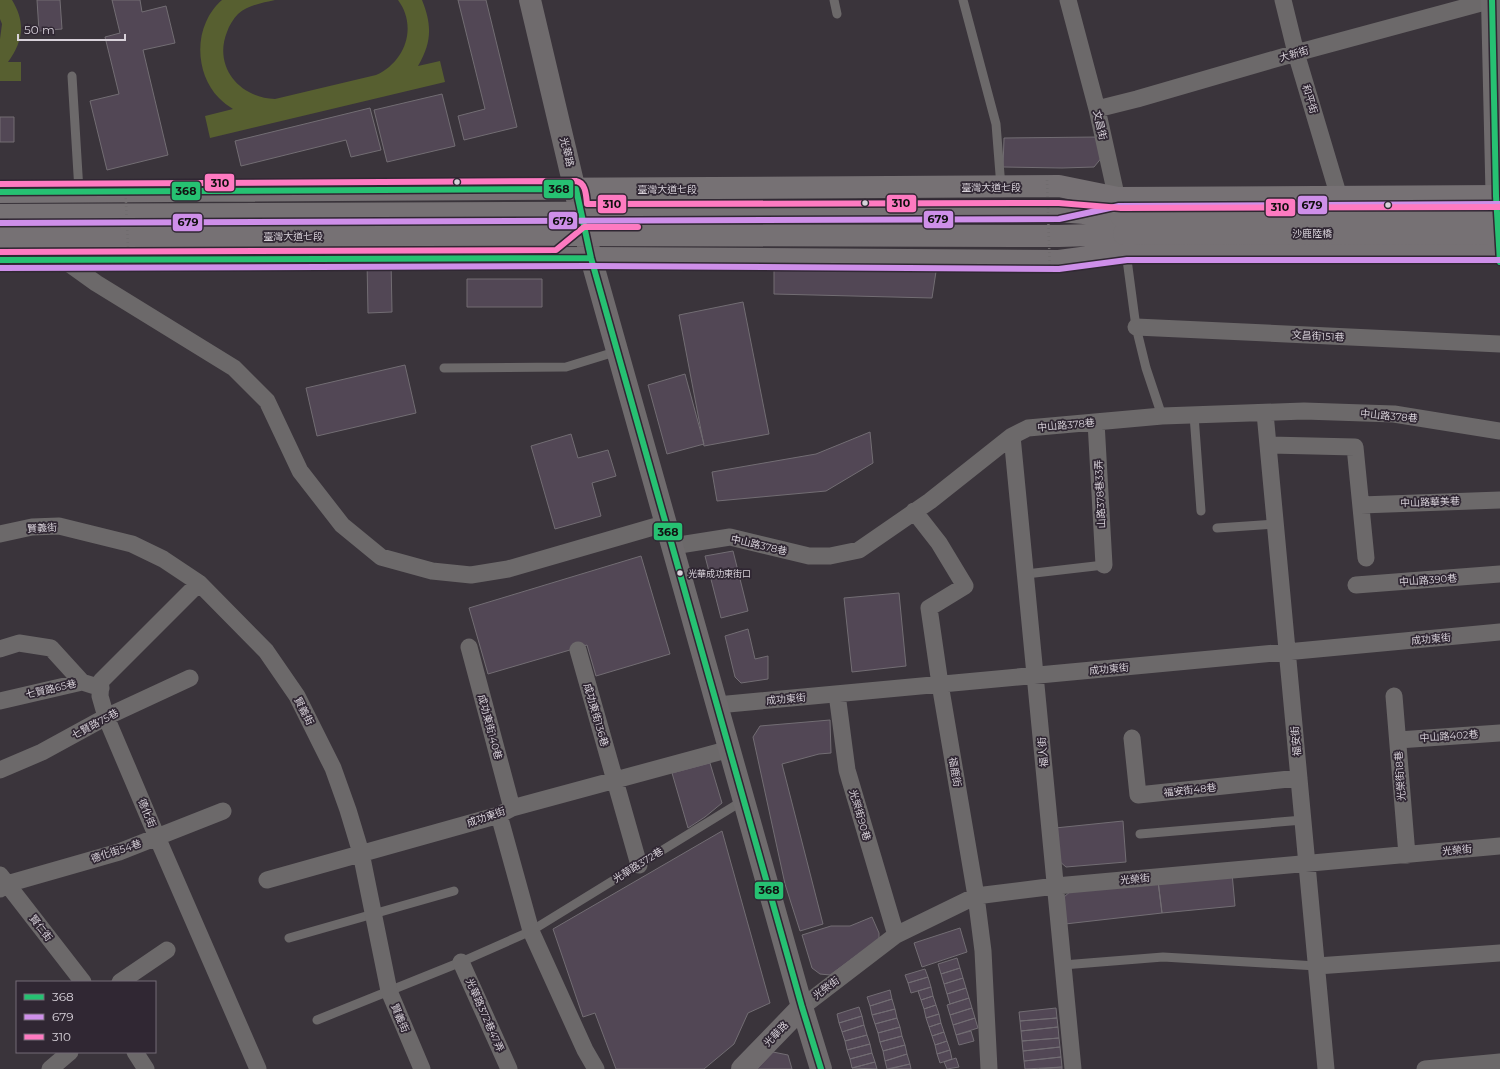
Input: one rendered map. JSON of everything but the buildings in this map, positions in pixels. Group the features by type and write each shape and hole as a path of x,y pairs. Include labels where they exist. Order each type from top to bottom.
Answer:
{"main road":[{"name":"臺灣大道七段","path":"0,192 1059,186 1122,225"},
{"name":"臺灣大道七段","path":"0,238 586,235 1059,236 1122,225 1339,197 1499,202"},
{"name":"沙鹿陸橋","path":"1122,225 1499,202"},
{"name":"臺灣大道七段","path":"0,215 1059,211 1122,225"},
{"name":"臺灣大道七段","path":"0,260 591,258 1059,261 1122,225"},
{"name":"沙鹿陸橋","path":"1122,225 1500,250"},
{"path":"559,258 586,235"}],"street":[{"name":"光華路","path":"530,0 576,189 591,258 667,523 802,1006 742,1069"},
{"name":"文昌街","path":"1068,0 1097,109 1122,225"},
{"name":"和平街","path":"1283,0 1296,53 1339,197"},
{"name":"大新街","path":"1097,109 1492,0"},
{"path":"1492,0 1500,250"},
{"path":"64,260 96,283 234,368 267,401 300,471 342,525 382,557 432,571 471,575 508,569 667,523"},
{"name":"文昌街151巷","path":"1136,327 1500,344"},
{"name":"中山路378巷","path":"673,546 730,537 809,556 830,556 859,550 930,501 1012,436 1028,428 1162,416 1304,411 1394,414 1500,431"},
{"name":"福安街","path":"1265,413 1326,1069"},
{"name":"山路378巷33弄","path":"1096,422 1104,565"},
{"name":"福人街","path":"1012,436 1073,1069"},
{"path":"1269,445 1355,447 1366,558"},
{"name":"中山路華美巷","path":"1361,505 1500,500"},
{"name":"福鹿街","path":"914,511 939,543 965,586 929,608 940,684 976,896 983,951 988,1069"},
{"name":"賢義街","path":"0,534 32,527 60,526 132,544 163,559 199,583 266,651 296,696 333,768 361,853 389,991 422,1069"},
{"name":"中山路390巷","path":"1356,585 1500,574"},
{"path":"101,688 101,680 199,583"},
{"name":"成功東街","path":"717,705 1500,632"},
{"path":"0,649 19,643 51,648 82,682"},
{"name":"成功東街140巷","path":"469,647 505,811"},
{"name":"成功東街136巷","path":"578,650 639,865"},
{"name":"七賢路75巷","path":"0,770 42,752 106,717 190,678"},
{"name":"七賢路65巷","path":"0,701 82,682 101,688"},
{"name":"德化街","path":"101,688 100,696 106,717 258,1069"},
{"name":"光榮街90巷","path":"837,694 847,770 896,935"},
{"name":"光榮街18巷","path":"1394,696 1407,855"},
{"name":"中山路402巷","path":"1398,740 1500,733"},
{"name":"福安街48巷","path":"1132,738 1138,795 1300,778"},
{"name":"成功東街","path":"267,880 505,811 730,749"},
{"name":"德化街54巷","path":"2,882 119,852 223,811"},
{"path":"505,811 531,931 585,1050 596,1069"},
{"name":"光榮街","path":"802,1006 896,935 976,896 1056,886 1500,846"},
{"name":"賢仁街","path":"2,882 82,981"},
{"path":"121,981 167,950"},
{"path":"1317,966 1500,953"},
{"name":"光華路372巷47弄","path":"461,962 509,1069"},
{"path":"802,1006 821,1069"},
{"path":"50,1069 69,1053"},
{"path":"136,1053 146,1069"},
{"path":"1425,1069 1500,1062"}],"lane":[{"path":"834,0 837,14"},
{"path":"963,0 996,124 1001,187"},
{"path":"72,76 79,191"},
{"path":"1122,225 1136,327 1146,368 1162,416"},
{"path":"444,368 566,366 618,351"},
{"path":"1194,415 1201,511"},
{"path":"1217,528 1276,524"},
{"path":"1026,574 1104,565"},
{"name":"光華路372巷","path":"317,1020 461,962 531,931 744,800"},
{"path":"1140,834 1303,820"},
{"path":"289,938 454,891"},
{"path":"1063,965 1163,957 1317,966"}],"path":[{"path":"1047,180 1050,274"},
{"path":"35,269 129,269 125,182"}],"green space":[{"path":"0,0 12,0 19,16 21,24 20,39 8,62 21,62 21,81 0,81 0,39 2,24 0,19"},
{"path":"222,0 275,0 251,6 242,11 233,20 227,32 224,45 224,57 227,68 241,87 251,93 262,97 275,99 376,75 386,69 401,53 407,32 407,21 404,10 398,0 422,0 428,17 429,33 426,49 418,66 440,61 445,82 210,138 205,116 233,109 227,105 213,90 207,81 201,62 201,41 206,22 211,13"}],"transit line":[{"name":"368","path":"1492,0 1496,196 1500,262"},
{"name":"310","path":"0,184 576,181 584,187 587,204 1059,203 1121,208 1500,207"},
{"name":"368","path":"0,192 576,189 591,258 802,1007 821,1069"},
{"name":"679","path":"0,223 1059,219 1119,206 1500,204"},
{"name":"310","path":"0,252 556,250 584,227 638,227"},
{"name":"368","path":"0,260 591,258"},
{"name":"679","path":"0,268 591,266 1059,269 1127,260 1500,260"}],"place":[{"name":"光華成功東街口","path":"680,573"}]}
